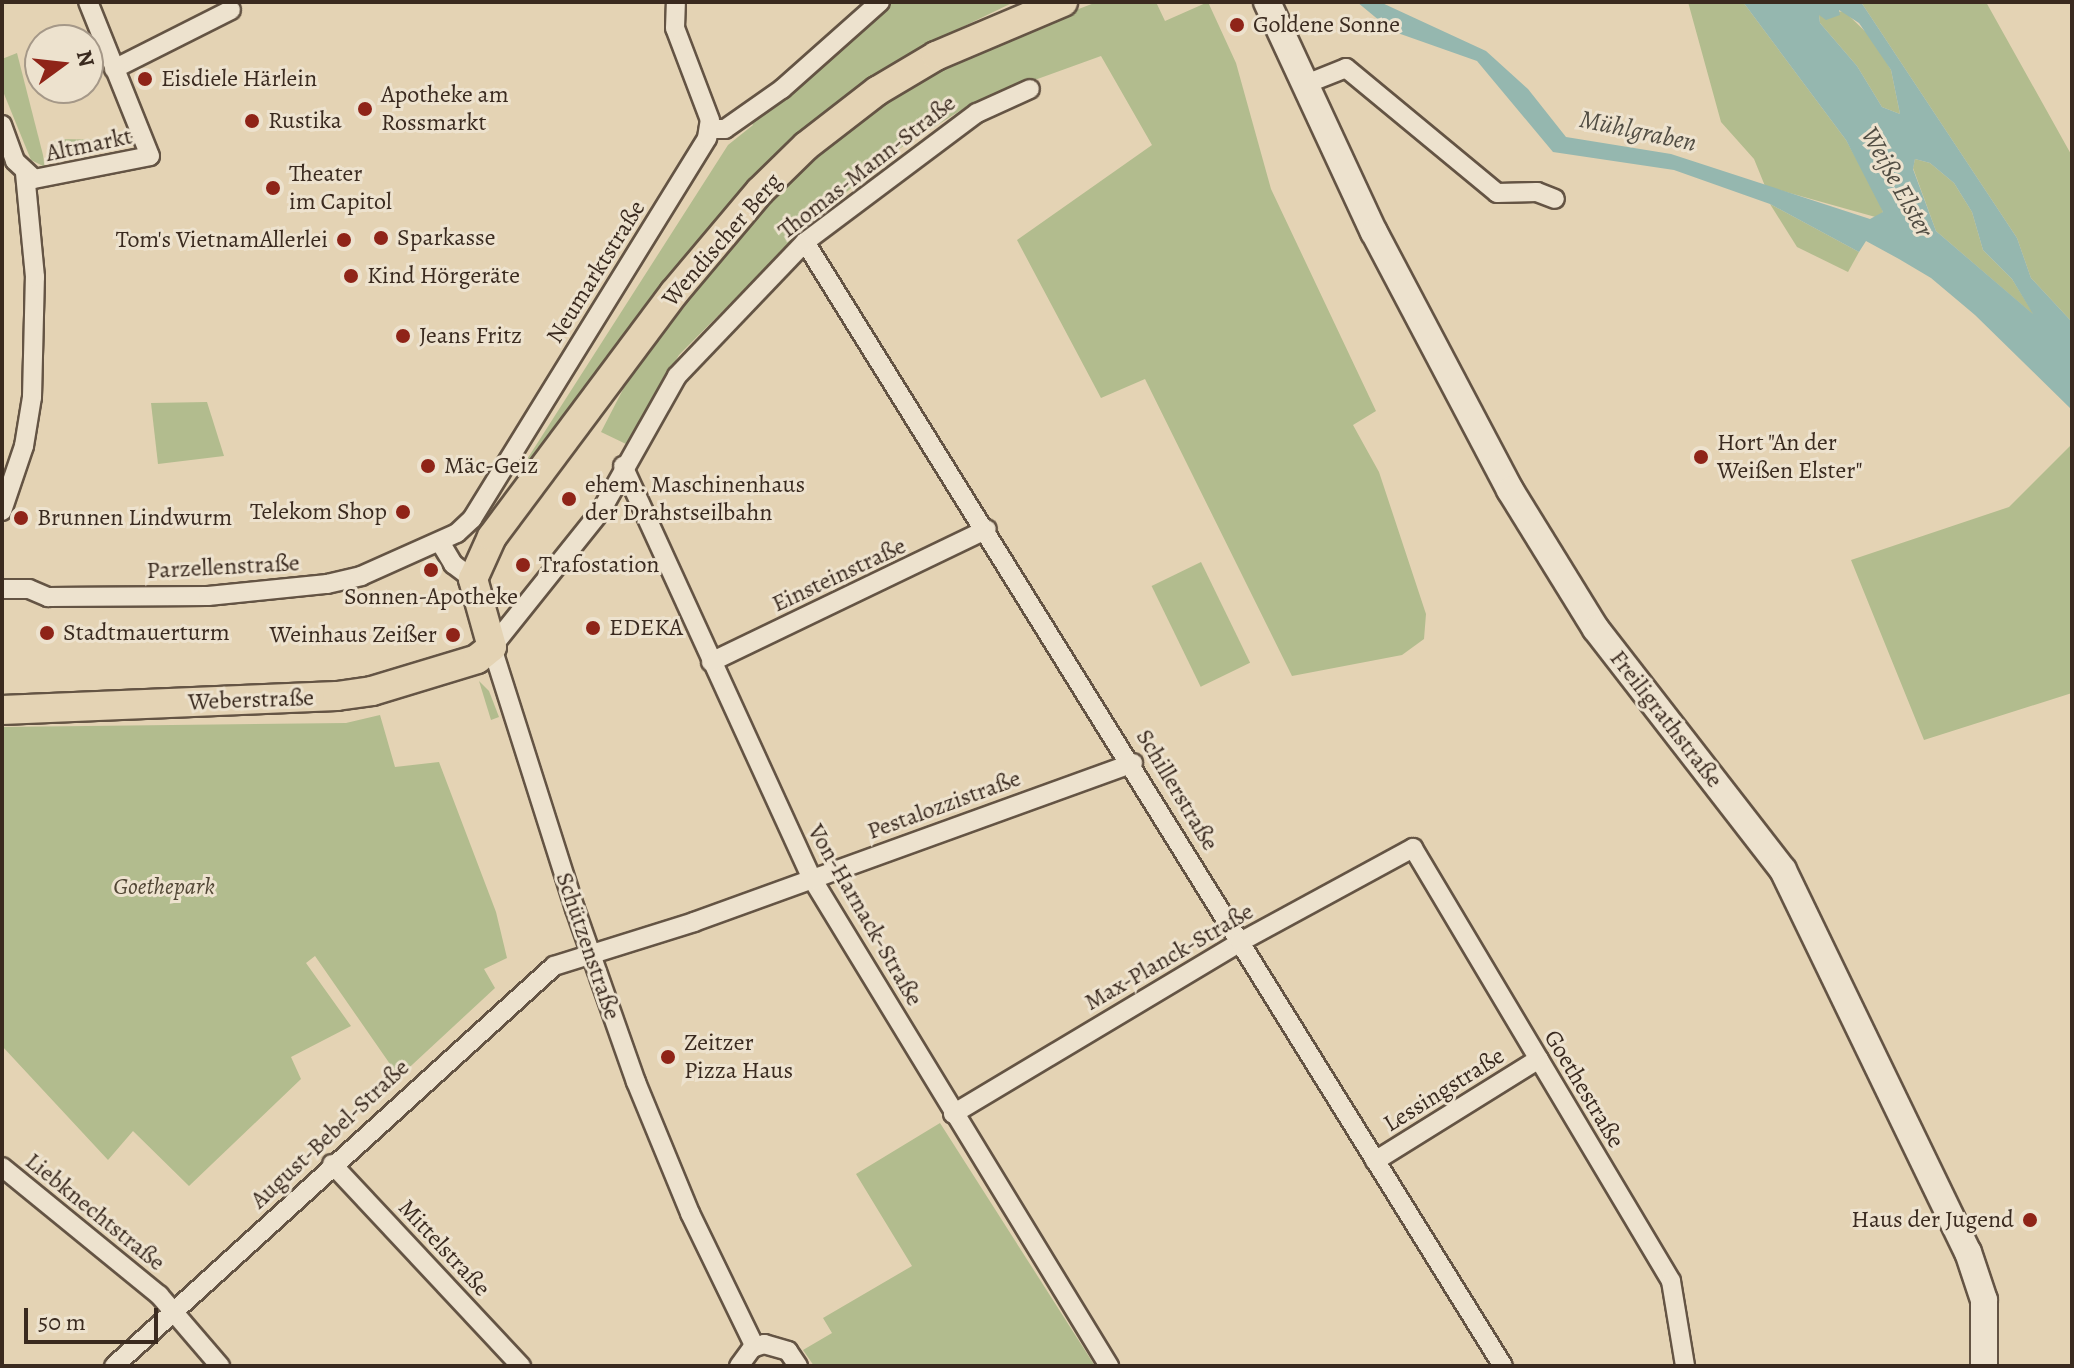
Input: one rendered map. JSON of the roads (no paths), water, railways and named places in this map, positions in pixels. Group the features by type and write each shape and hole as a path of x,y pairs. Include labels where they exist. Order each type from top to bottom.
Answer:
{"main road":[{"name":"Wendischer Berg","path":"473,579 492,537 674,293 760,191 806,146 877,91 936,56 1063,2"},
{"name":"Schützenstraße","path":"473,579 492,647"},
{"name":"Weberstraße","path":"2,710 337,696 460,665 492,647"}],"street":[{"name":"Altmarkt","path":"2,125 25,173 44,181 150,156 88,2"},
{"path":"676,2 675,28 710,129 738,122 782,89 880,2"},
{"name":"Freiligrathstraße","path":"1267,2 1374,232 1510,490 1596,629 1783,870 1968,1252 1984,1300 1984,1366"},
{"path":"114,69 231,10"},
{"path":"1306,84 1346,68 1497,193 1537,192 1555,199"},
{"name":"Thomas-Mann-Straße","path":"492,647 601,511 623,466 677,376 805,242 977,113 1030,89"},
{"name":"Neumarktstraße","path":"440,542 472,519 710,129"},
{"path":"2,511 24,446 32,397 35,277 25,173"},
{"name":"Schillerstraße","path":"805,242 1133,763 1240,942 1503,1366"},
{"name":"Von-Harnack-Straße","path":"623,466 811,877 1109,1366"},
{"name":"Einsteinstraße","path":"711,662 987,529"},
{"name":"Schützenstraße","path":"440,542 453,564 473,579"},
{"name":"Parzellenstraße","path":"2,589 29,589 48,597 208,596 327,584 361,576 440,542"},
{"name":"Schützenstraße","path":"492,647 590,952 671,1170 755,1347"},
{"name":"Pestalozzistraße","path":"590,952 694,922 811,877 1133,763"},
{"name":"Max-Planck-Straße","path":"953,1114 1240,942 1413,848"},
{"name":"Goethestraße","path":"1413,848 1671,1281 1685,1366"},
{"name":"August-Bebel-Straße","path":"114,1366 536,979 590,952"},
{"name":"Lessingstraße","path":"1375,1161 1539,1059"},
{"name":"Mittelstraße","path":"332,1164 521,1366"},
{"name":"Liebknechtstraße","path":"2,1167 175,1309 220,1366"},
{"path":"739,1366 755,1347 777,1345 798,1366"}],"water":[{"name":"Weiße Elster","path":"1357,2 1380,2 1486,51 1528,89 1566,137 1671,154 1870,219 1883,212 1846,140 1743,2 1861,2 2017,238 2031,278 2072,322 2072,410 1975,315 1931,278 1899,259 1866,241 1859,252 1770,204 1674,170 1553,152 1477,61 1392,31","holes":["1839,10 1859,23 1891,70 1900,114 1882,107 1857,66 1820,23 1819,15 1826,20 1840,15","1915,159 1930,163 1954,183 1972,212 1983,250 2012,279 2033,314 1936,231 1913,169"]}],"place":[{"name":"Goldene Sonne","path":"1237,25"},
{"name":"Eisdiele Härlein","path":"145,79"},
{"name":"Apotheke am Rossmarkt","path":"365,109"},
{"name":"Rustika","path":"252,121"},
{"name":"Theater im Capitol","path":"273,188"},
{"name":"Sparkasse","path":"381,238"},
{"name":"Tom's VietnamAllerlei","path":"344,240"},
{"name":"Kind Hörgeräte","path":"351,276"},
{"name":"Jeans Fritz","path":"403,336"},
{"name":"Hort \"An der Weißen Elster\"","path":"1701,457"},
{"name":"Mäc-Geiz","path":"428,466"},
{"name":"ehem. Maschinenhaus der Drahstseilbahn","path":"569,499"},
{"name":"Telekom Shop","path":"403,512"},
{"name":"Brunnen Lindwurm","path":"21,518"},
{"name":"Trafostation","path":"523,565"},
{"name":"Sonnen-Apotheke","path":"431,570"},
{"name":"EDEKA","path":"593,628"},
{"name":"Stadtmauerturm","path":"47,633"},
{"name":"Weinhaus Zeißer","path":"453,635"},
{"name":"Zeitzer Pizza Haus","path":"668,1057"},
{"name":"Haus der Jugend","path":"2030,1220"}],"water label":[{"name":"Mühlgraben","path":"1638,131"}],"park label":[{"name":"Goethepark","path":"164,887"}]}
